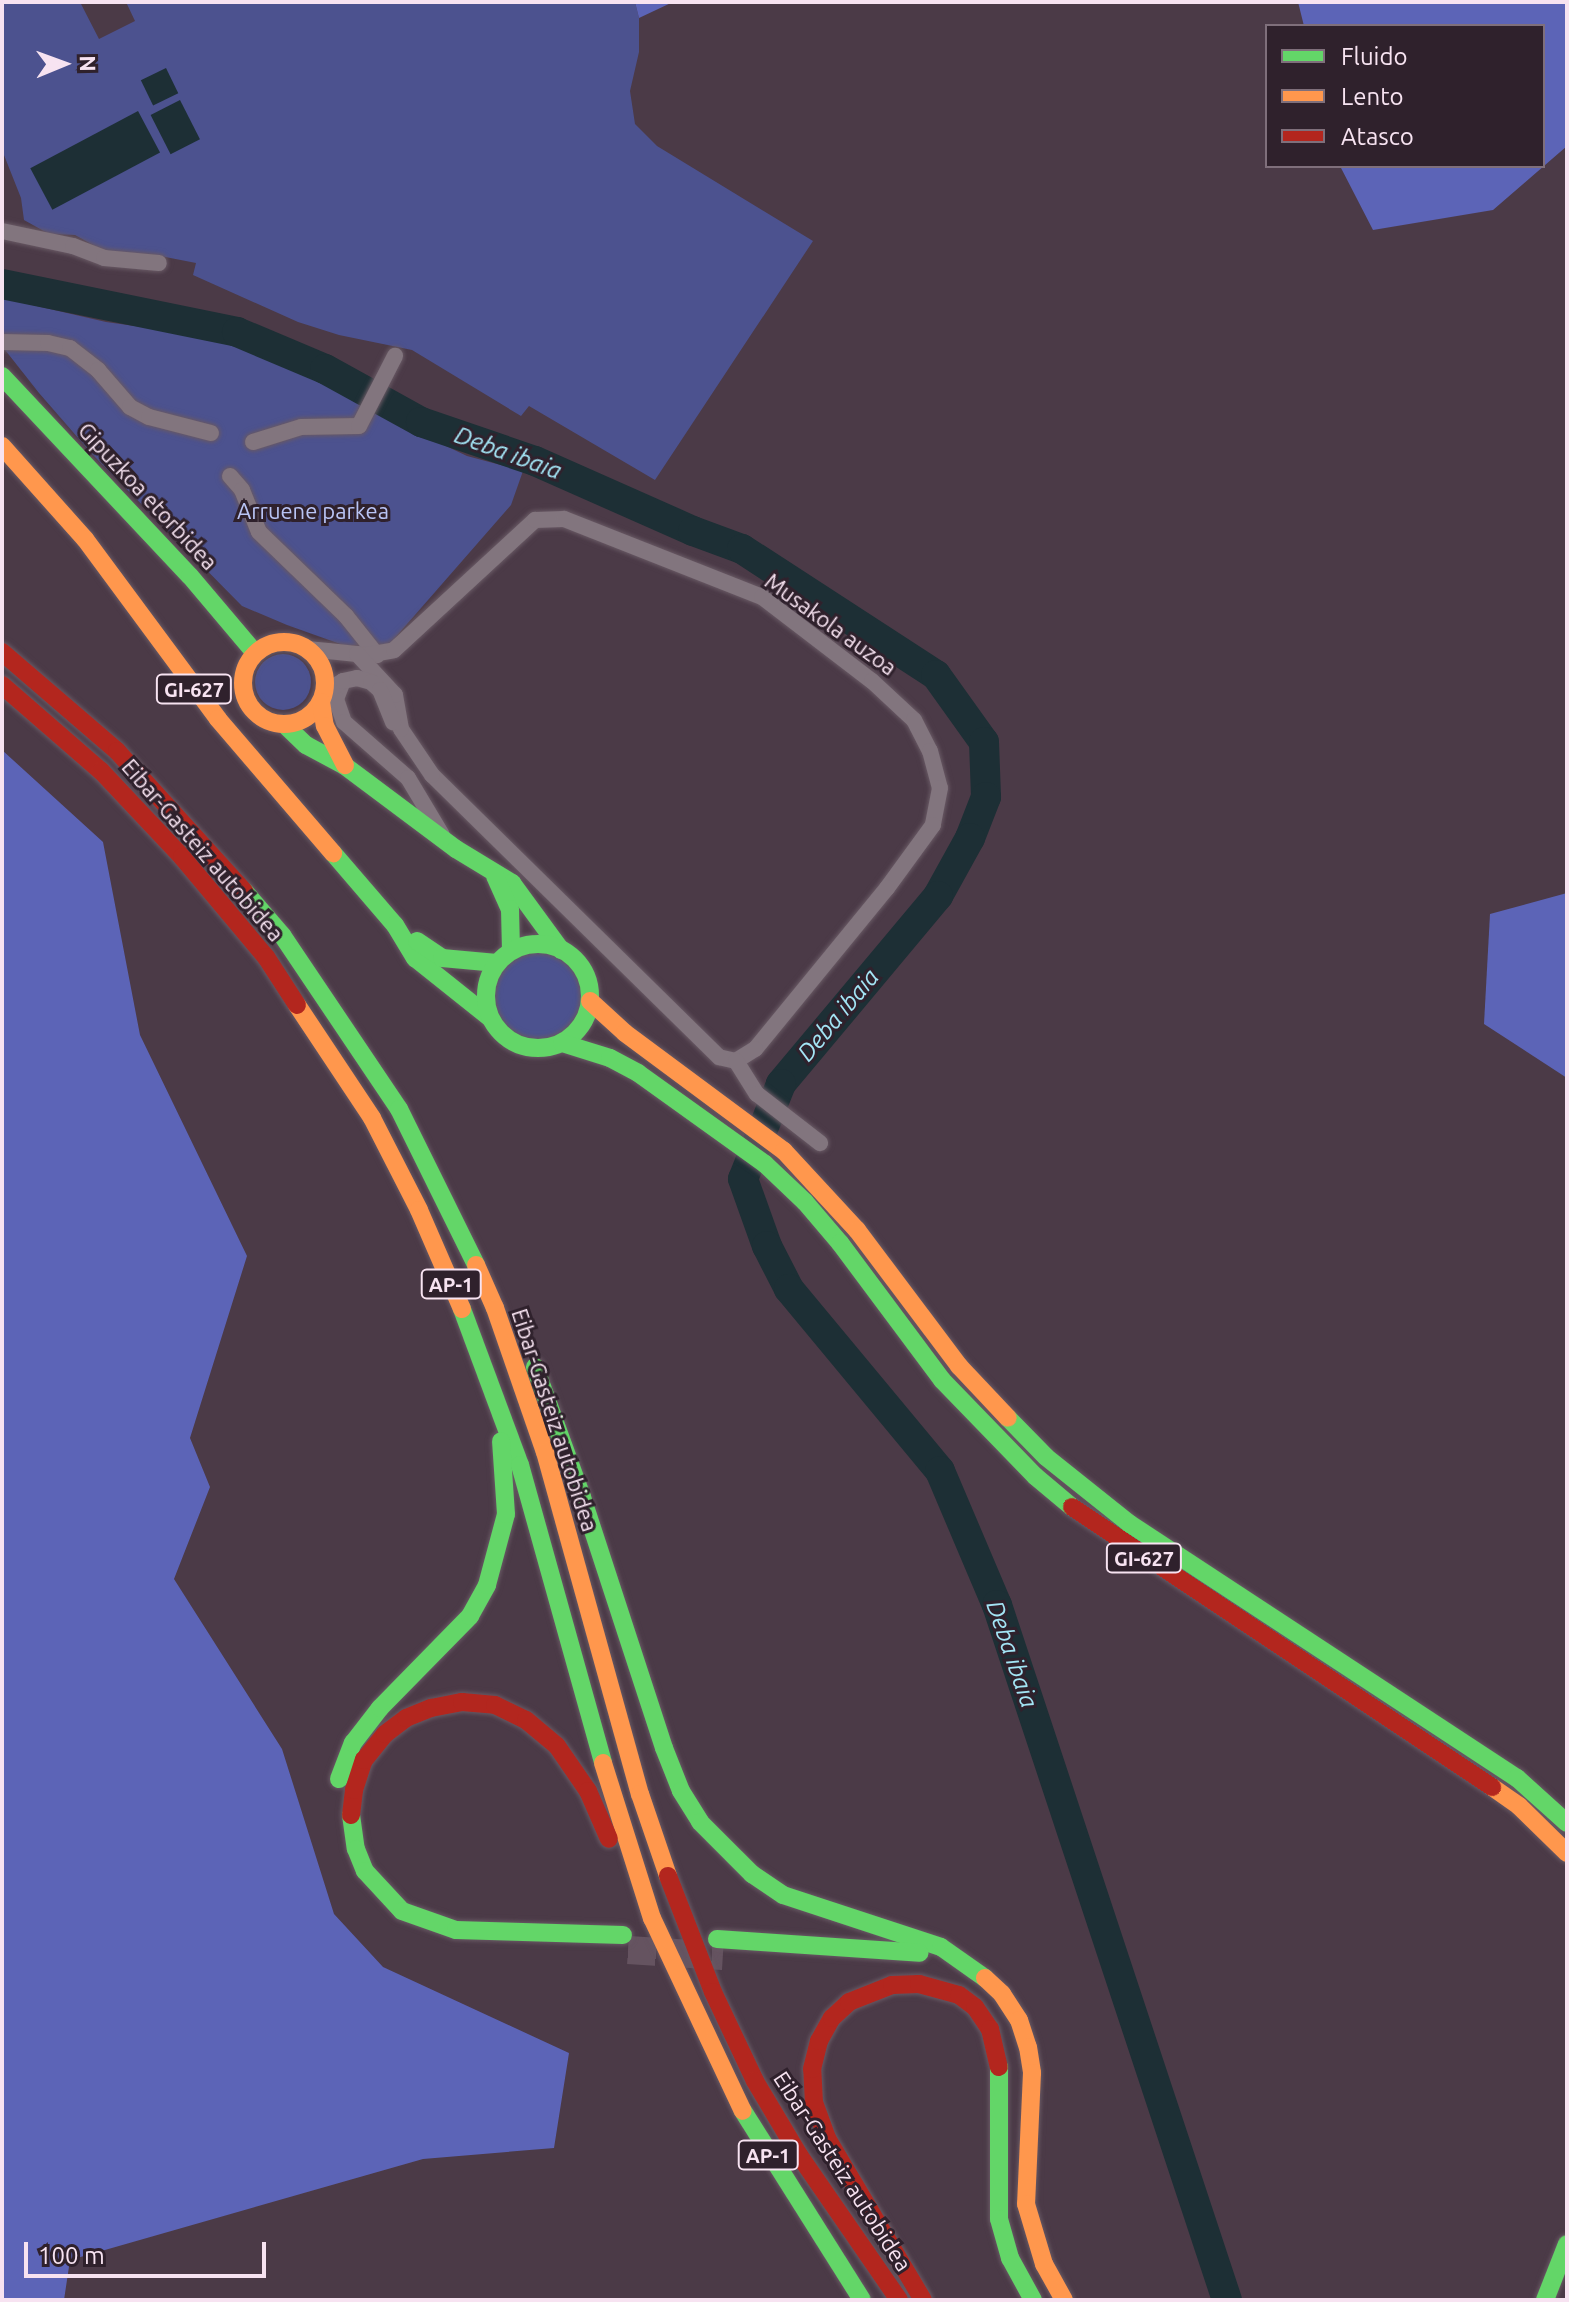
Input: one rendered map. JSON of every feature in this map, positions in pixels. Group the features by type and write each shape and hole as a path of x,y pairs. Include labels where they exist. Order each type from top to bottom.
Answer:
{"main road":[{"name":"Gipuzkoa etorbidea","path":"2,376 199,585 255,653"},
{"name":"GI-627","path":"2,446 85,539 218,719 395,925 415,958 489,1017 505,1038 517,1045 544,1049 562,1043 610,1058 638,1073 721,1130 789,1187 873,1285 942,1380 1035,1476 1109,1535 1498,1791 1551,1834 1567,1853"},
{"path":"324,696 305,719 284,724 267,721 249,704 243,679 255,653 270,644 285,641 308,649 323,668 324,696 325,726 345,766"},
{"name":"Eibar-Gasteiz autobidea","path":"2,652 117,751 203,841 282,935 399,1109 449,1204 495,1308 545,1452 640,1794 678,1906 713,1992 755,2081 799,2155 899,2300"},
{"name":"Eibar-Gasteiz autobidea","path":"2,685 101,771 182,857 266,957 372,1118 419,1210 466,1319 520,1465 614,1802 652,1918 730,2089 777,2170 862,2300"},
{"path":"284,724 306,745 345,766 494,875 512,883 561,950"},
{"path":"489,1017 485,998 488,979 504,957 510,909 505,892 494,875"},
{"name":"GI-627","path":"395,925 442,958 467,963 504,957 536,944 561,950 583,971 590,1001 625,1033 784,1151 806,1173 857,1230 959,1366 1046,1457 1130,1524 1517,1778 1567,1823"},
{"path":"562,1043 575,1033 585,1018 590,1001"},
{"path":"399,1109 441,1164 516,1321 578,1484 664,1748 681,1791 700,1822 743,1866 783,1895 848,1919 927,1941 967,1965 1002,1994 1019,2020 1028,2047 1032,2106 1026,2204 1044,2264 1064,2300"},
{"path":"355,1888 339,1858 334,1828 334,1801 341,1771 353,1743 380,1708 462,1625 487,1585 506,1514 499,1412"},
{"path":"379,1916 401,1930 449,1946 626,1943 456,1930 402,1911 365,1871 356,1849 353,1805 364,1760 385,1734 406,1718 431,1708 462,1702 495,1705 526,1720 557,1746 588,1791 637,1914 688,2002"},
{"path":"967,1965 914,1951 720,1947 893,1966 926,1973 947,1983 975,2007 990,2029 999,2053 999,2219 1010,2258 1033,2300"},
{"path":"923,2300 827,2138 814,2103 812,2069 819,2041 832,2018 849,2002 871,1990 919,1984 959,1995"},
{"path":"1545,2300 1567,2244"}],"street":[{"path":"2,231 73,246 104,258 159,263"},
{"path":"2,342 48,343 70,348 98,370 130,407 149,417 211,433"},
{"path":"253,442 301,427 354,428 367,415 390,363"},
{"path":"230,476 242,490 259,532 346,616 377,655"},
{"name":"Musakola auzoa","path":"377,655 403,645 535,520 564,519 762,597 872,681 914,720 930,751 940,788 933,825 887,888 755,1049 736,1061"},
{"path":"308,649 377,655"},
{"path":"357,654 395,695 401,729"},
{"path":"324,696 343,681 357,678 380,690 393,723 401,729 432,775 719,1057 736,1061 757,1094 815,1139"},
{"path":"343,681 336,699 344,722 408,778 445,840"}],"green space":[{"path":"2,2 80,2 99,39 135,21 126,2 635,2 639,18 639,52 630,91 635,124 657,146 813,241 655,480 529,406 521,416 412,350 339,335 298,322 193,275 196,263 150,254 107,253 75,235 49,234 24,220 21,198 2,150"},
{"name":"Arruene parkea","path":"2,298 106,322 236,340 303,372 360,405 467,456 523,471 511,505 387,647 343,645 287,625 242,606 92,454 2,346"},
{"path":"283,654 303,662 311,682 303,702 283,710 263,702 255,682 263,662"},
{"path":"537,950 554,954 569,963 578,978 582,995 578,1012 569,1027 554,1036 537,1040 520,1036 505,1027 496,1012 492,995 496,978 505,963 520,954"}],"shaded area":[{"path":"635,2 673,2 639,18"},
{"path":"1298,2 1567,2 1567,146 1545,165 1545,24 1304,24"},
{"path":"166,68 178,93 153,105 141,80"},
{"path":"180,100 200,139 171,154 151,115"},
{"path":"138,111 160,152 52,210 30,168"},
{"path":"1341,168 1542,168 1493,210 1373,230"},
{"path":"2,750 103,842 140,1035 247,1256 190,1438 210,1487 174,1579 282,1749 334,1914 383,1967 569,2053 554,2148 423,2159 70,2260 64,2300 2,2300"},
{"path":"1567,893 1567,1078 1484,1024 1490,914"}],"waterway":[{"name":"Deba ibaia","path":"2,284 237,332 325,369 421,422 535,461 693,531 742,549 936,675 984,742 986,797 970,838 938,896 781,1084 743,1179 767,1246 789,1289 940,1471 997,1605 1227,2300"}],"tunnel":[{"path":"628,1950 723,1956"}],"traffic: fast":[{"path":"2,376 190,576 255,653"},
{"path":"284,724 306,745 345,766 456,849 512,883 561,950"},
{"path":"333,853 395,925 415,958 489,1017"},
{"path":"495,876 510,909 511,951"},
{"path":"245,892 282,935 399,1109 476,1265"},
{"path":"417,941 442,958 497,963"},
{"path":"538,944 558,948 575,959 586,976 590,996 586,1016 575,1033 558,1044 538,1048 518,1044 501,1033 490,1016 486,996 490,976 501,959 518,948 538,944"},
{"path":"562,1043 610,1058 638,1073 765,1164 805,1202 840,1243 942,1380 1035,1476 1072,1507"},
{"path":"462,1309 520,1465 603,1763"},
{"path":"535,1367 582,1497 664,1748 681,1791 700,1822 752,1874 783,1895 941,1947 985,1978"},
{"path":"1008,1418 1046,1457 1130,1524 1517,1778 1567,1823"},
{"path":"339,1779 353,1743 380,1708 470,1616 487,1585 506,1514 501,1441"},
{"path":"351,1815 356,1849 365,1871 402,1911 456,1930 623,1935"},
{"path":"717,1939 920,1953"},
{"path":"999,2067 999,2219 1010,2258 1033,2300"},
{"path":"743,2111 862,2300"},
{"path":"1545,2300 1567,2244"}],"traffic: slow":[{"path":"2,446 85,539 218,719 333,853"},
{"path":"284,642 300,645 313,654 322,667 325,683 322,699 313,712 300,721 284,724 268,721 255,712 246,699 243,683 246,667 255,654 268,645 284,642"},
{"path":"321,702 325,726 345,765"},
{"path":"590,1001 625,1033 784,1151 857,1230 959,1366 1008,1418"},
{"path":"297,1005 372,1118 419,1210 462,1309"},
{"path":"476,1265 495,1308 545,1452 640,1794 668,1876"},
{"path":"603,1763 652,1918 743,2111"},
{"path":"1492,1787 1519,1806 1567,1853"},
{"path":"985,1978 1002,1994 1019,2020 1028,2047 1032,2073 1026,2204 1044,2264 1064,2300"}],"traffic: jam":[{"path":"2,652 117,751 245,892"},
{"path":"2,685 101,771 182,857 266,957 297,1005"},
{"path":"1072,1507 1492,1787"},
{"path":"351,1815 354,1790 364,1760 385,1734 406,1718 431,1708 462,1702 495,1705 526,1720 557,1746 588,1791 609,1839"},
{"path":"668,1876 713,1992 755,2081 799,2155 899,2300"},
{"path":"923,2300 827,2138 814,2103 812,2069 819,2041 832,2018 849,2002 892,1985 919,1984 959,1995 975,2007 990,2029 999,2067"}]}
